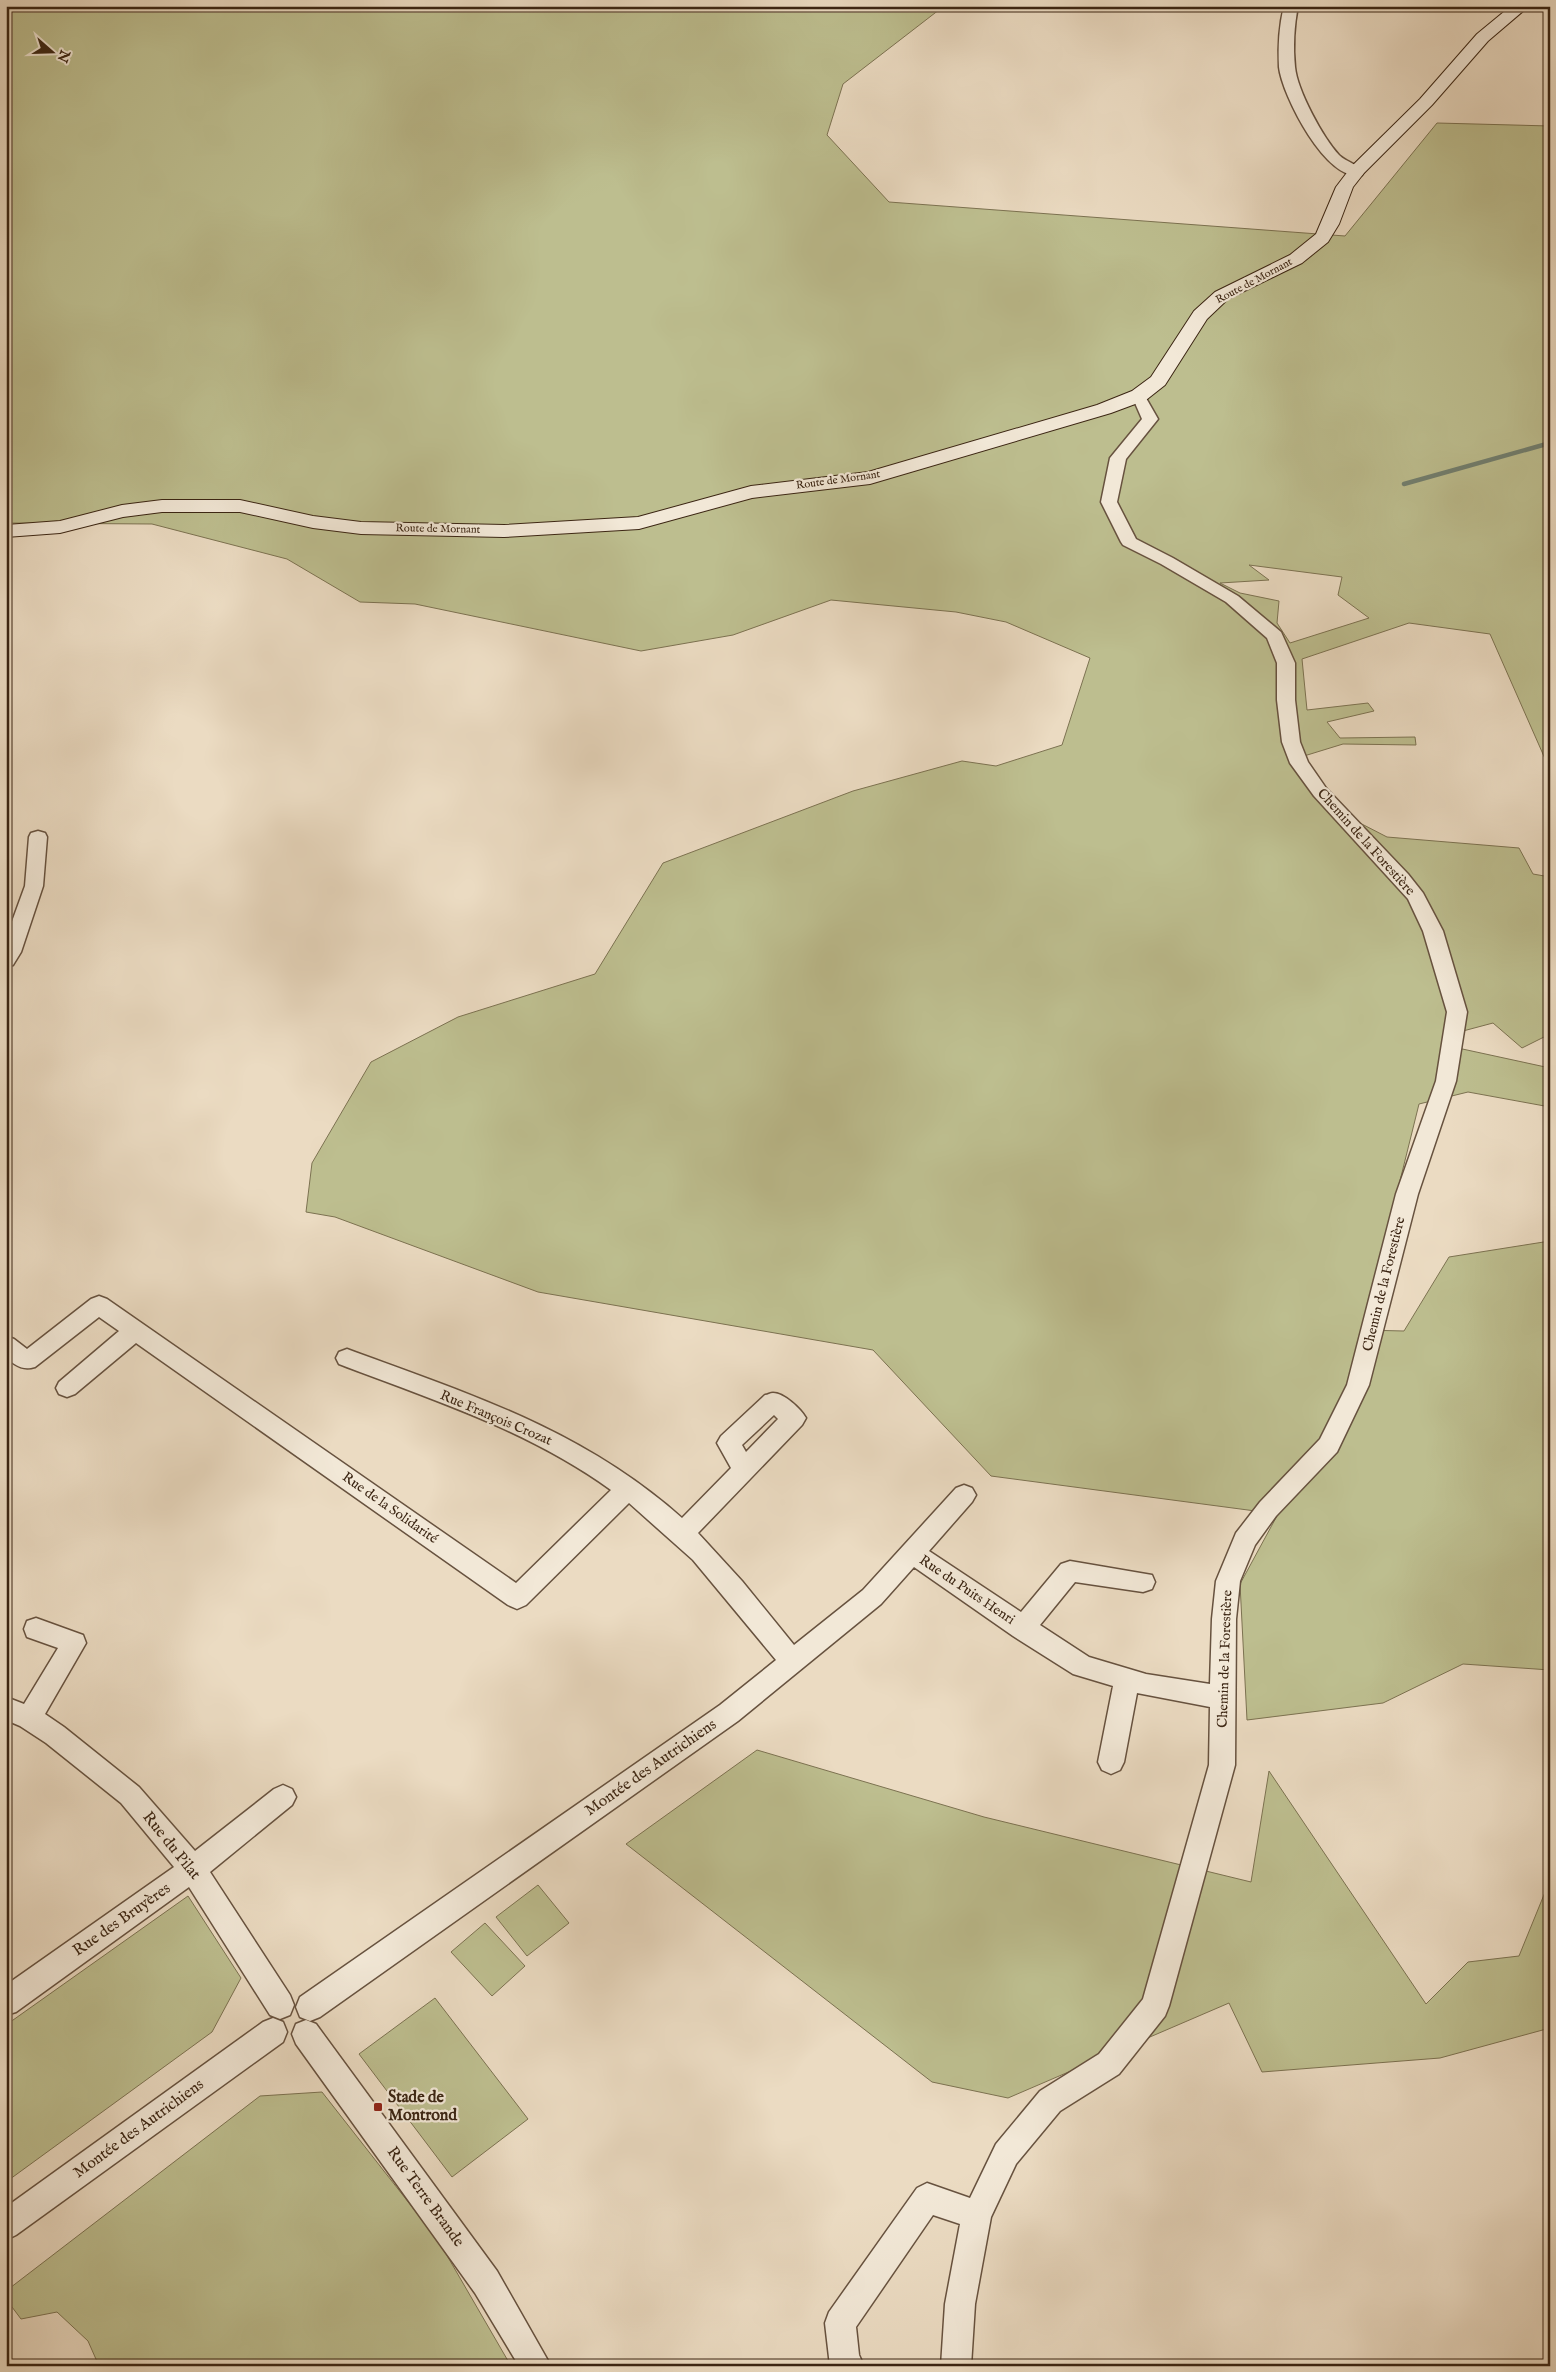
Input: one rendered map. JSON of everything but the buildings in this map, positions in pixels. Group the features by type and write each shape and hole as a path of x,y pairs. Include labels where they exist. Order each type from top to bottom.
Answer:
{"main road":[{"name":"Route de Mornant","path":"6,532 60,527 122,511 162,506 240,506 313,522 362,528 504,531 639,523 751,492 870,478 1104,409 1136,397 1157,382 1192,324 1210,305 1230,291 1287,265 1310,250 1322,237 1330,224 1348,181 1376,150 1426,102 1488,29 1522,6"}],"street":[{"path":"1291,6 1287,25 1287,69 1306,119 1319,140 1335,160 1356,172"},
{"name":"Chemin de la Forestière","path":"956,2366 960,2304 977,2215 1006,2154 1050,2101 1109,2064 1155,2006 1208,1821 1222,1765 1224,1619 1228,1581 1245,1540 1268,1508 1329,1445 1358,1386 1407,1194 1446,1081 1456,1012 1433,931 1416,897 1401,878 1324,796 1299,763 1291,742 1286,700 1286,663 1275,636 1232,599 1167,560 1129,542 1108,502 1118,458 1150,419 1141,401 1136,397"},
{"path":"6,960 12,952 34,886 38,837"},
{"path":"6,1345 27,1361 99,1304 136,1330 67,1388"},
{"name":"Rue de la Solidarité","path":"136,1330 517,1598 628,1489"},
{"name":"Rue François Crozat","path":"347,1358 501,1417 558,1444 628,1489 682,1534 710,1561 793,1662"},
{"path":"682,1534 745,1471"},
{"name":"Montée des Autrichiens","path":"308,2020 729,1714 872,1597 964,1495"},
{"name":"Rue du Puits Henri","path":"911,1552 1022,1628 1082,1666 1146,1685 1224,1698"},
{"name":"Rue du Puits Henri","path":"1022,1628 1070,1571 1143,1582"},
{"name":"Rue du Pilat","path":"36,1629 74,1643 18,1713 55,1735 130,1795 193,1870 280,2005"},
{"path":"1111,1762 1127,1679"},
{"name":"Rue des Bruyères","path":"6,2002 193,1870 284,1797"},
{"path":"295,1999 305,2002 308,2020 291,2041 277,2038 272,2032 270,2022 274,2011 280,2005 295,1999"},
{"name":"Rue Terre Brande","path":"308,2020 486,2282 536,2366"},
{"name":"Montée des Autrichiens","path":"6,2225 272,2032"},
{"path":"849,2366 845,2364 840,2323 927,2198 977,2215"}],"green space":[{"path":"6,6 944,6 843,84 827,135 889,202 1345,236 1437,123 1550,126 1550,770 1490,634 1409,623 1302,659 1307,710 1368,703 1374,711 1327,722 1340,738 1415,737 1416,745 1343,744 1291,760 1325,805 1387,837 1519,848 1533,874 1550,877 1550,1034 1522,1048 1493,1023 1448,1035 1444,1045 1550,1068 1550,1107 1468,1092 1419,1104 1363,1330 1404,1331 1449,1257 1550,1241 1550,1670 1463,1664 1383,1703 1247,1720 1240,1584 1278,1514 991,1476 873,1350 538,1292 335,1217 306,1212 312,1163 371,1062 458,1017 595,974 663,863 853,791 962,761 996,766 1062,745 1090,658 1006,622 956,612 831,600 733,635 641,651 415,604 360,602 287,559 152,524 6,523","holes":["1249,565 1342,577 1338,595 1369,618 1290,643 1277,623 1279,601 1240,593 1220,583 1269,580"]},
{"path":"757,1750 984,1817 1251,1882 1269,1771 1426,2004 1468,1962 1519,1956 1550,1880 1550,2028 1440,2058 1262,2072 1229,2003 1008,2098 932,2082 626,1844"},
{"path":"538,1885 569,1923 527,1956 496,1917"},
{"path":"188,1896 241,1978 212,2032 6,2182 6,2025"},
{"path":"485,1923 525,1966 492,1996 451,1952"},
{"path":"435,1998 528,2119 452,2177 359,2054"},
{"path":"322,2092 438,2240 511,2366 99,2366 88,2341 57,2312 21,2319 6,2299 6,2291 260,2096"}],"waterway":[{"path":"1404,484 1550,443"}],"place":[{"name":"Stade de Montrond","path":"378,2107"}]}
